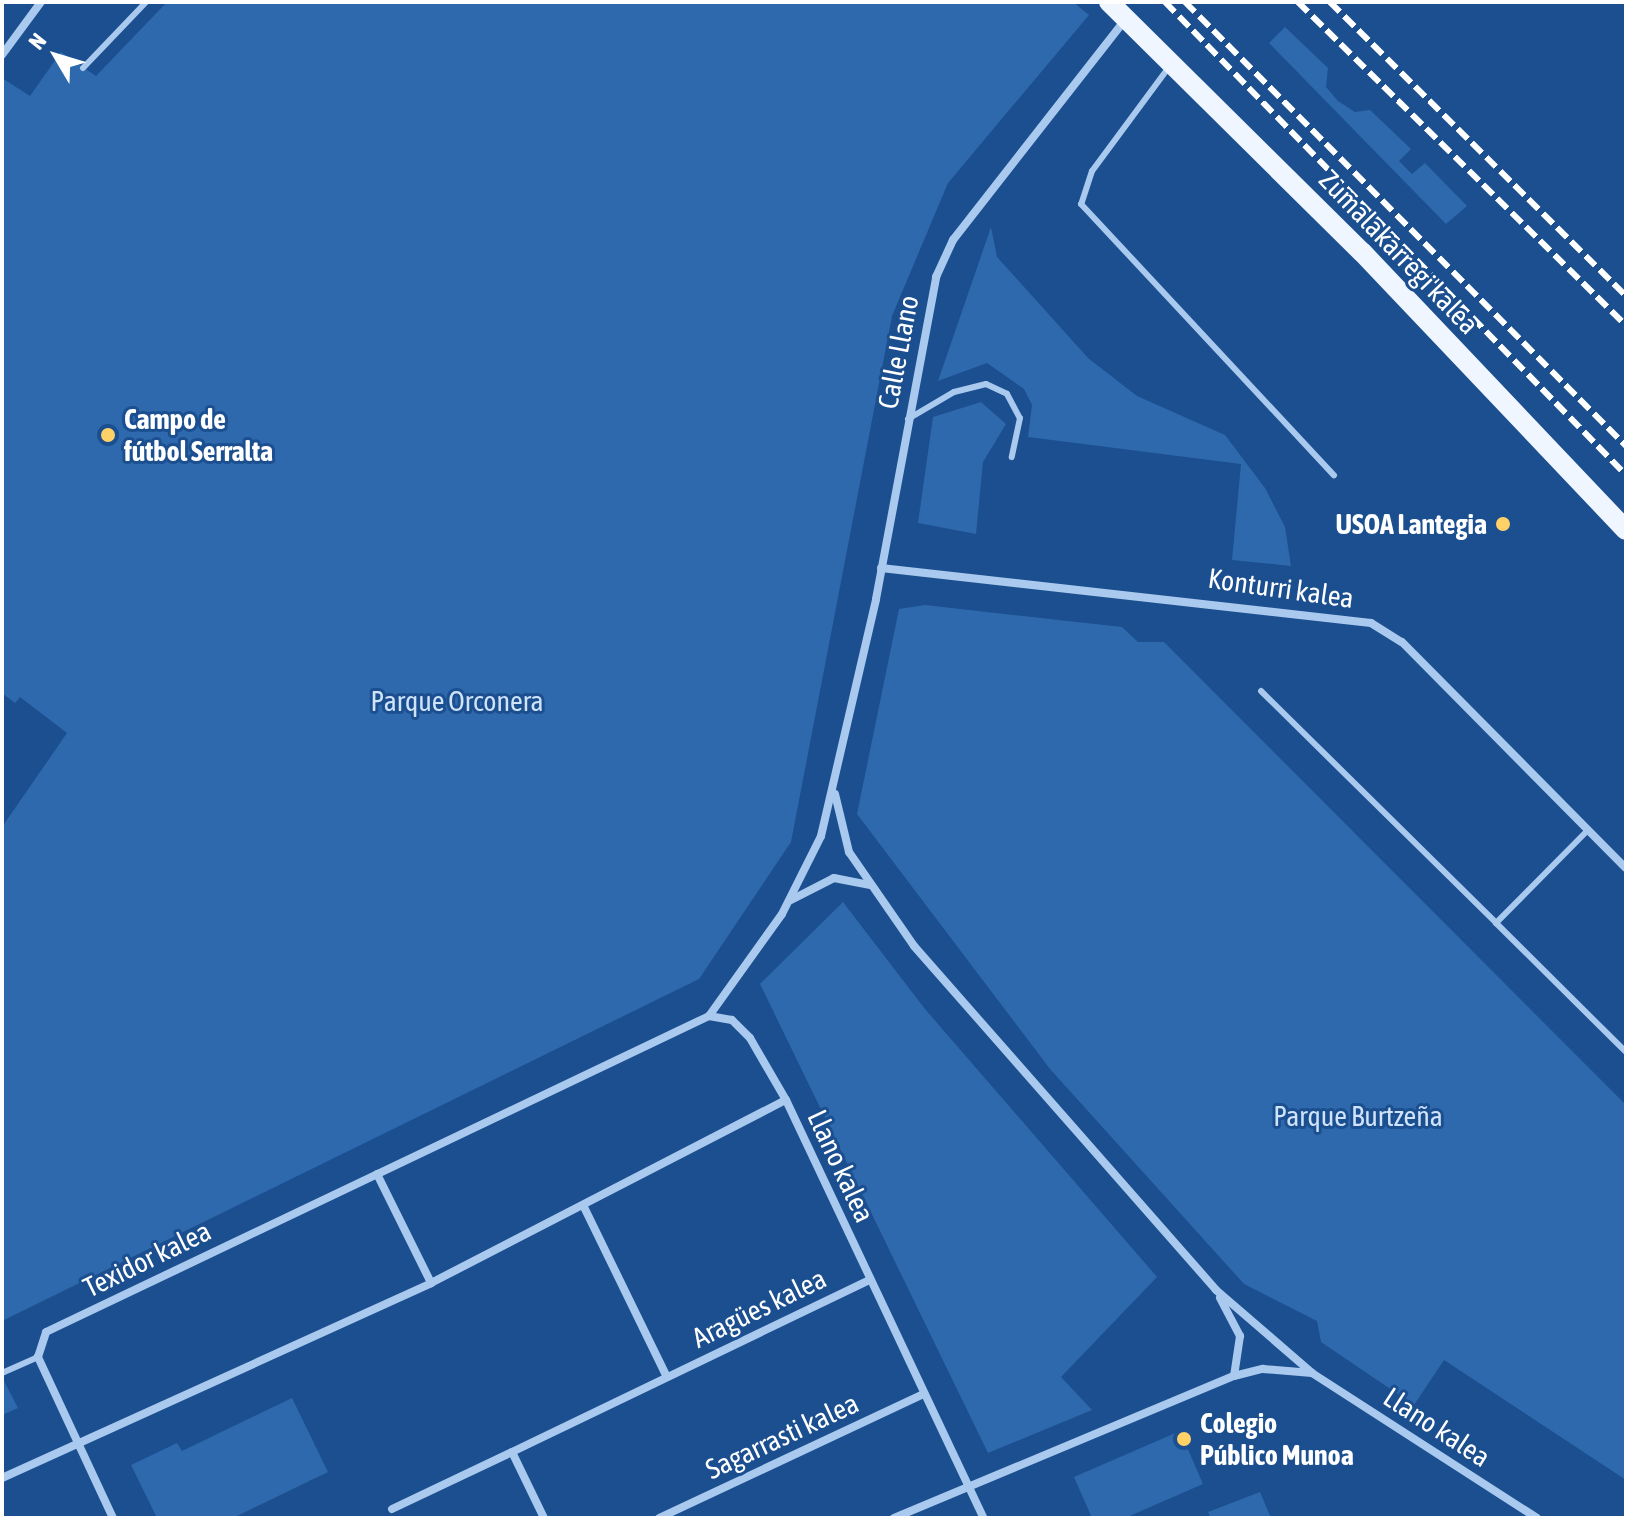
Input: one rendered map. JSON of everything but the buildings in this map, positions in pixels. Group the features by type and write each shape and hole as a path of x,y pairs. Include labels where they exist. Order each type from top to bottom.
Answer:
{"main road":[{"name":"Zumalakarregi kalea","path":"1109,2 1626,530"}],"street":[{"path":"2,55 41,2"},
{"name":"Calle Llano","path":"842,750 881,568 926,310 953,240 1126,19"},
{"name":"Konturri kalea","path":"881,568 1371,623 1402,642 1626,868"},
{"name":"Llano kalea","path":"842,750 834,789 788,902 709,1016 732,1020 750,1038 786,1100 984,1518"},
{"name":"Llano kalea","path":"834,789 849,852 871,885 1060,1119 1216,1290 1312,1373 1537,1518"},
{"name":"Llano kalea","path":"788,902 834,878 871,885"},
{"name":"Texidor kalea","path":"38,1357 46,1332 709,1016"},
{"path":"2,1478 431,1283 584,1207 786,1100"},
{"path":"377,1174 431,1283"},
{"name":"Aragües kalea","path":"584,1207 667,1377"},
{"name":"Aragües kalea","path":"392,1509 870,1280"},
{"name":"Llano kalea","path":"1216,1290 1240,1336 1234,1376"},
{"path":"38,1357 113,1518"},
{"name":"Llano kalea","path":"969,1485 1234,1376 1263,1369 1312,1373"},
{"name":"Sagarrasti kalea","path":"659,1518 924,1394"},
{"path":"512,1452 544,1518"},
{"path":"894,1518 969,1485"}],"lane":[{"path":"83,68 146,2"},
{"path":"1172,64 1092,171 1081,204 1334,475"},
{"path":"908,419 954,392 986,384 1007,394 1020,418 1012,457"},
{"path":"1261,691 1626,1052"},
{"path":"1496,923 1588,830"},
{"path":"2,1373 38,1357"}],"green space":[{"name":"Parque Orconera","path":"167,2 1073,2 1089,15 948,183 892,316 791,842 699,979 2,1321 2,827 67,733 20,697 15,703 2,693 2,78 30,96 61,52 96,76"},
{"path":"1285,27 1328,68 1326,87 1338,101 1355,112 1370,110 1411,149 1399,161 1412,174 1425,163 1467,206 1446,224 1269,43"},
{"path":"991,227 997,257 1088,358 1137,396 1225,435 1265,488 1285,527 1291,566 1232,560 1241,464 1028,437 1032,405 1024,389 987,363 938,381"},
{"path":"981,402 1006,424 983,462 976,534 918,523 933,417"},
{"name":"Parque Burtzeña","path":"925,605 1122,627 1138,642 1164,642 1626,1105 1626,1480 1444,1360 1414,1405 1321,1342 1317,1321 1244,1284 1050,1069 857,814 899,609"},
{"path":"843,902 925,1009 1157,1277 1061,1377 1092,1410 988,1453 760,984"},
{"path":"2,1377 18,1408 2,1415"},
{"path":"292,1398 328,1472 233,1518 157,1518 131,1465 177,1443 182,1451"},
{"path":"1180,1431 1203,1484 1125,1518 1092,1518 1074,1477"},
{"path":"1260,1492 1271,1518 1211,1518 1208,1512"}],"railway":[{"path":"1165,2 1626,475"},
{"path":"1185,2 1626,446"},
{"path":"1298,2 1626,325"},
{"path":"1330,2 1626,296"}],"place":[{"name":"Campo de fútbol Serralta","path":"108,435"},
{"name":"USOA Lantegia","path":"1503,524"},
{"name":"Colegio Público Munoa","path":"1184,1439"}]}
